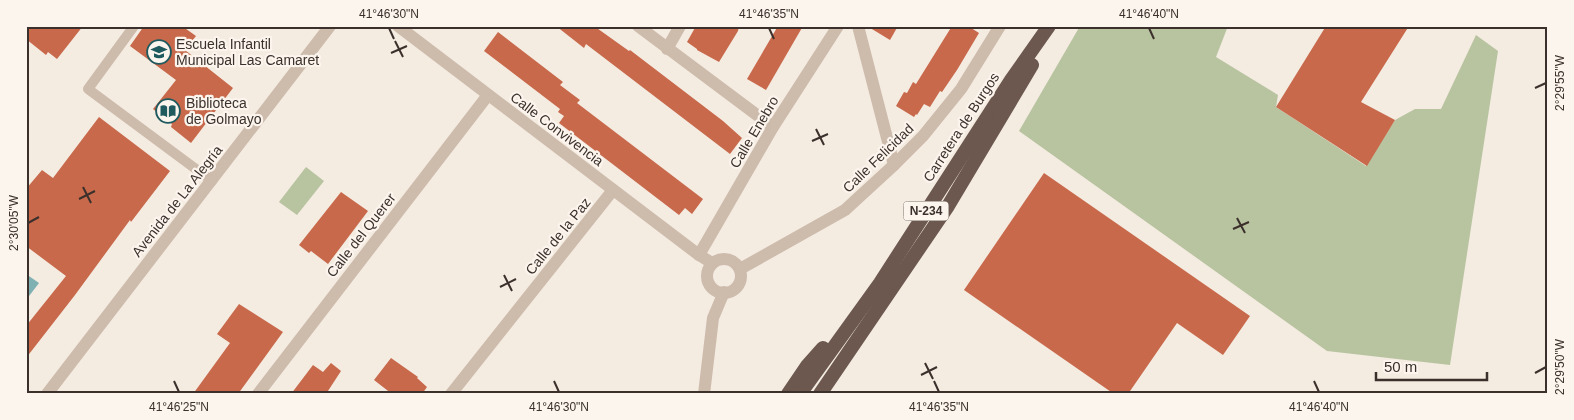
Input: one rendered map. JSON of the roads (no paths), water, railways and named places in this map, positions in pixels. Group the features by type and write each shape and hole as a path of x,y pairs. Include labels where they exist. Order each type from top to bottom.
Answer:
{"highway":[{"name":"Carretera de Burgos","path":"800,394 880,283 1011,80 1049,26"},
{"name":"Carretera de Burgos","path":"820,394 948,206 1055,26"},
{"path":"788,394 807,366 880,283"}],"street":[{"path":"134,26 88,89 212,181"},
{"name":"Avenida de La Alegría","path":"48,394 330,26"},
{"name":"Calle Convivencia","path":"398,26 712,263"},
{"path":"638,26 774,127"},
{"path":"667,49 680,26"},
{"name":"Calle Enebro","path":"699,255 774,127 838,26"},
{"path":"858,26 894,165"},
{"name":"Calle Felicidad","path":"740,269 845,210 894,165 923,136 961,89 1000,26"},
{"name":"Calle del Querer","path":"258,394 488,95"},
{"name":"Calle de la Paz","path":"451,394 613,190"},
{"path":"727,259 736,264 740,269 740,280 734,289 724,292 717,291 708,282 708,269 712,263 727,259"},
{"path":"704,394 713,318 724,292"}],"water":[{"path":"26,274 39,283 26,300"}],"place":[{"name":"Escuela Infantil Municipal Las Camaret","path":"159,52"},
{"name":"Biblioteca de Golmayo","path":"168,111"}]}
